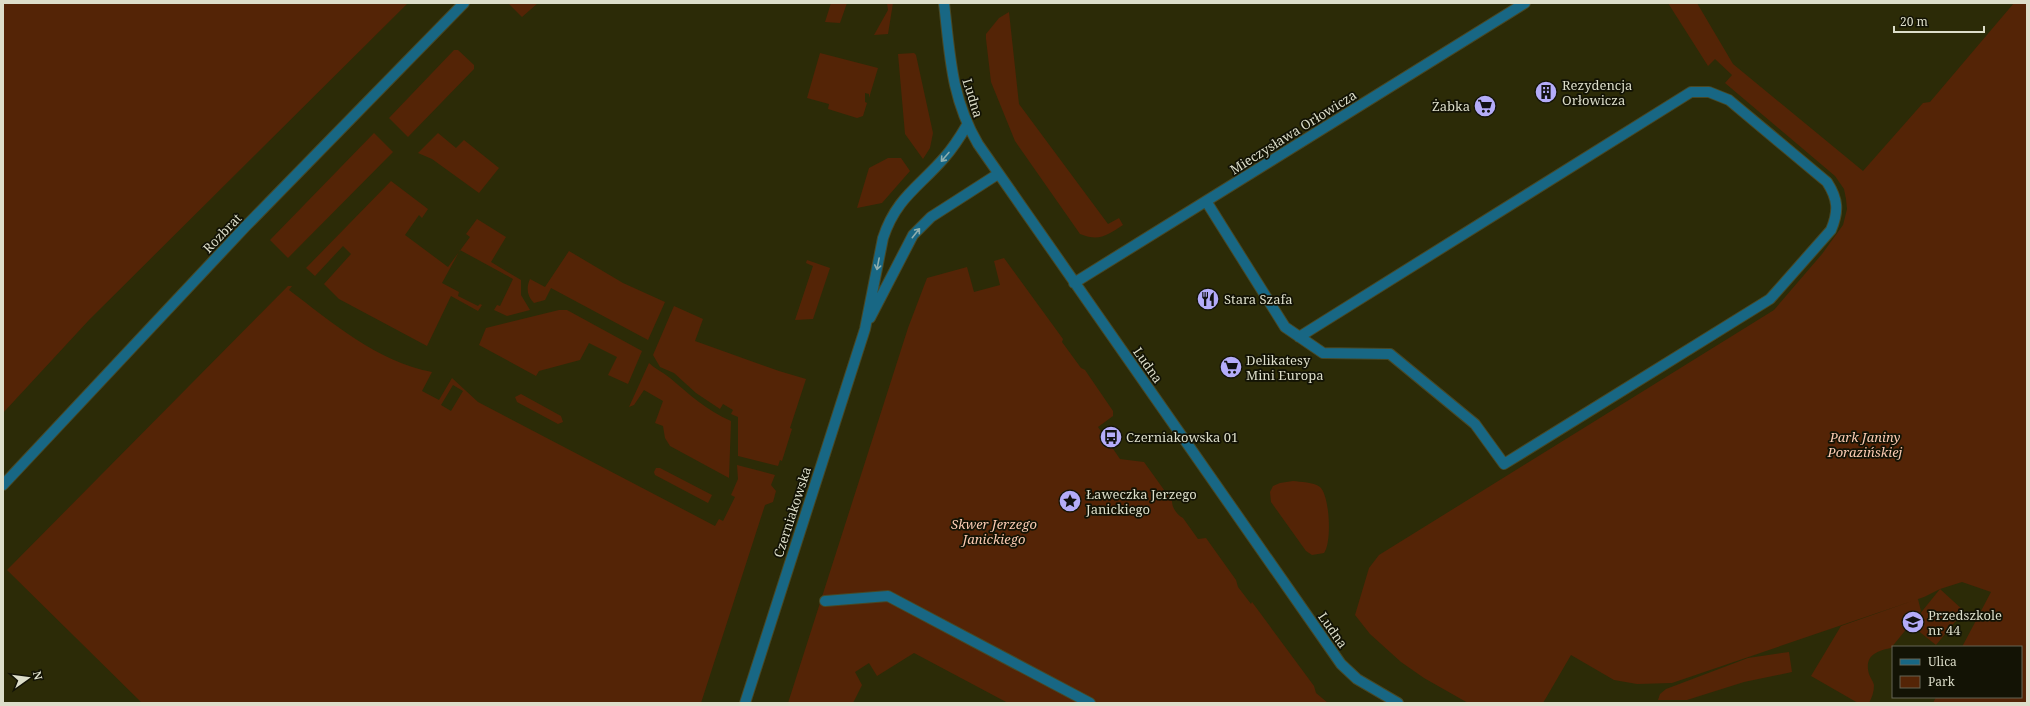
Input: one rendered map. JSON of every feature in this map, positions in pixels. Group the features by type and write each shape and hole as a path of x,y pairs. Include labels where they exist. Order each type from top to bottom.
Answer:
{"street":[{"name":"Rozbrat","path":"3,485 213,261 464,3"},
{"name":"Ludna","path":"944,3 954,85 967,125 998,174 1341,664 1357,679 1398,703"},
{"name":"Mieczysława Orłowicza","path":"1074,283 1526,3"},
{"path":"1206,201 1285,326 1299,337 1323,353 1390,354 1475,424 1504,464 1770,299 1831,230 1836,217 1837,204 1834,192 1827,182 1729,100 1708,92 1691,92 1299,337"},
{"name":"Czerniakowska","path":"745,703 865,329 883,238 890,218 906,195 944,159 967,125"},
{"name":"Czerniakowska","path":"865,329 913,235 930,217 998,174"},
{"path":"825,601 888,596 1090,703"}],"green space":[{"path":"3,3 408,3 89,320 3,413"},
{"path":"508,3 538,3 522,17"},
{"path":"831,3 847,3 840,23 825,22"},
{"path":"887,3 893,3 888,34 874,35 888,10"},
{"name":"Park Janiny Porazińskiej","path":"1668,3 1697,3 1733,64 1863,171 1923,103 1930,102 2014,3 2027,3 2027,703 1933,703 1936,698 2022,698 2022,646 1963,646 1991,592 1962,582 1940,589 1924,597 1672,683 1637,684 1614,680 1571,655 1543,703 1468,703 1424,678 1401,662 1370,634 1355,615 1369,568 1379,555 1774,310 1822,254 1843,225 1847,209 1846,199 1844,189 1835,176 1725,83 1732,75 1715,59 1708,66"},
{"path":"1009,12 1019,104 1108,224 1119,218 1123,225 1108,234 1093,237 1080,234 1015,141 991,82 986,39 986,34 999,18"},
{"path":"454,50 458,50 474,65 474,69 408,137 389,118"},
{"path":"820,53 878,68 869,98 869,94 865,93 865,102 867,103 863,116 857,118 828,109 829,104 807,98"},
{"path":"914,53 916,55 933,133 930,148 923,159 905,134 898,54"},
{"path":"374,133 393,152 288,258 270,240"},
{"path":"438,133 456,148 464,140 499,168 479,193 432,159 418,153"},
{"path":"888,158 901,158 910,171 882,203 857,208 869,168"},
{"path":"391,181 428,209 422,218 419,215 405,235 448,267 459,252 442,283 459,292 458,296 478,306 480,304 482,305 478,311 451,296 427,346 339,299 324,284 351,254 343,246 315,276 306,268"},
{"path":"477,219 506,237 491,262 521,280 521,295 530,310 507,316 494,310 497,305 500,306 513,279 460,250 470,237 466,234"},
{"path":"569,251 623,283 665,302 648,340 551,288 545,300 534,303 528,292 530,279 545,287"},
{"name":"Skwer Jerzego Janickiego","path":"1004,258 1063,339 1062,342 1081,368 1085,370 1113,411 1113,416 1098,427 1120,459 1144,462 1172,501 1174,509 1177,513 1183,518 1198,539 1206,538 1236,580 1238,587 1251,604 1252,602 1314,686 1316,693 1328,703 1008,703 914,653 877,676 869,663 855,672 862,685 853,703 788,703 908,328 927,278 967,267 974,292 1000,285 994,261"},
{"path":"807,260 830,268 813,319 795,320 813,266 806,263"},
{"path":"288,286 292,286 289,290 339,328 374,350 412,367 432,372 422,391 439,400 452,378 478,402 715,526 719,519 723,521 735,497 731,495 738,479 737,465 775,475 771,485 776,491 773,502 765,505 701,703 142,703 7,570","holes":["453,385 463,391 451,411 441,405"]},
{"path":"674,306 703,319 695,341 806,379 790,428 792,429 782,461 780,460 778,466 738,456 738,417 731,414 733,410 723,404 720,409 696,393 674,373 660,367 653,355"},
{"path":"559,310 567,310 642,351 628,384 608,375 617,357 589,343 580,360 539,371 536,376 479,345 486,328"},
{"path":"649,363 706,407 731,421 729,478 670,446 665,438 663,426 655,423 663,401 644,390 634,405 629,407"},
{"path":"521,394 561,416 563,422 558,424 517,402 515,397"},
{"path":"656,468 660,468 712,495 708,503 655,475 654,472"},
{"path":"1293,481 1314,484 1320,487 1323,492 1328,509 1329,520 1327,548 1324,553 1312,555 1306,551 1271,502 1270,492 1273,486 1280,483"},
{"path":"1940,589 1964,611 1936,645 1911,625"},
{"path":"1918,599 1921,611 1891,648 1872,655 1868,663 1869,674 1874,685 1873,694 1869,703 1858,703 1811,676 1841,626"},
{"path":"1789,652 1792,672 1744,682 1687,700 1658,700 1660,694 1666,689 1748,658"}],"place":[{"name":"Rezydencja Orłowicza","path":"1546,92"},
{"name":"Żabka","path":"1485,106"},
{"name":"Stara Szafa","path":"1208,299"},
{"name":"Delikatesy Mini Europa","path":"1231,367"},
{"name":"Czerniakowska 01","path":"1111,437"},
{"name":"Ławeczka Jerzego Janickiego","path":"1070,501"},
{"name":"Przedszkole nr 44","path":"1913,622"}]}
